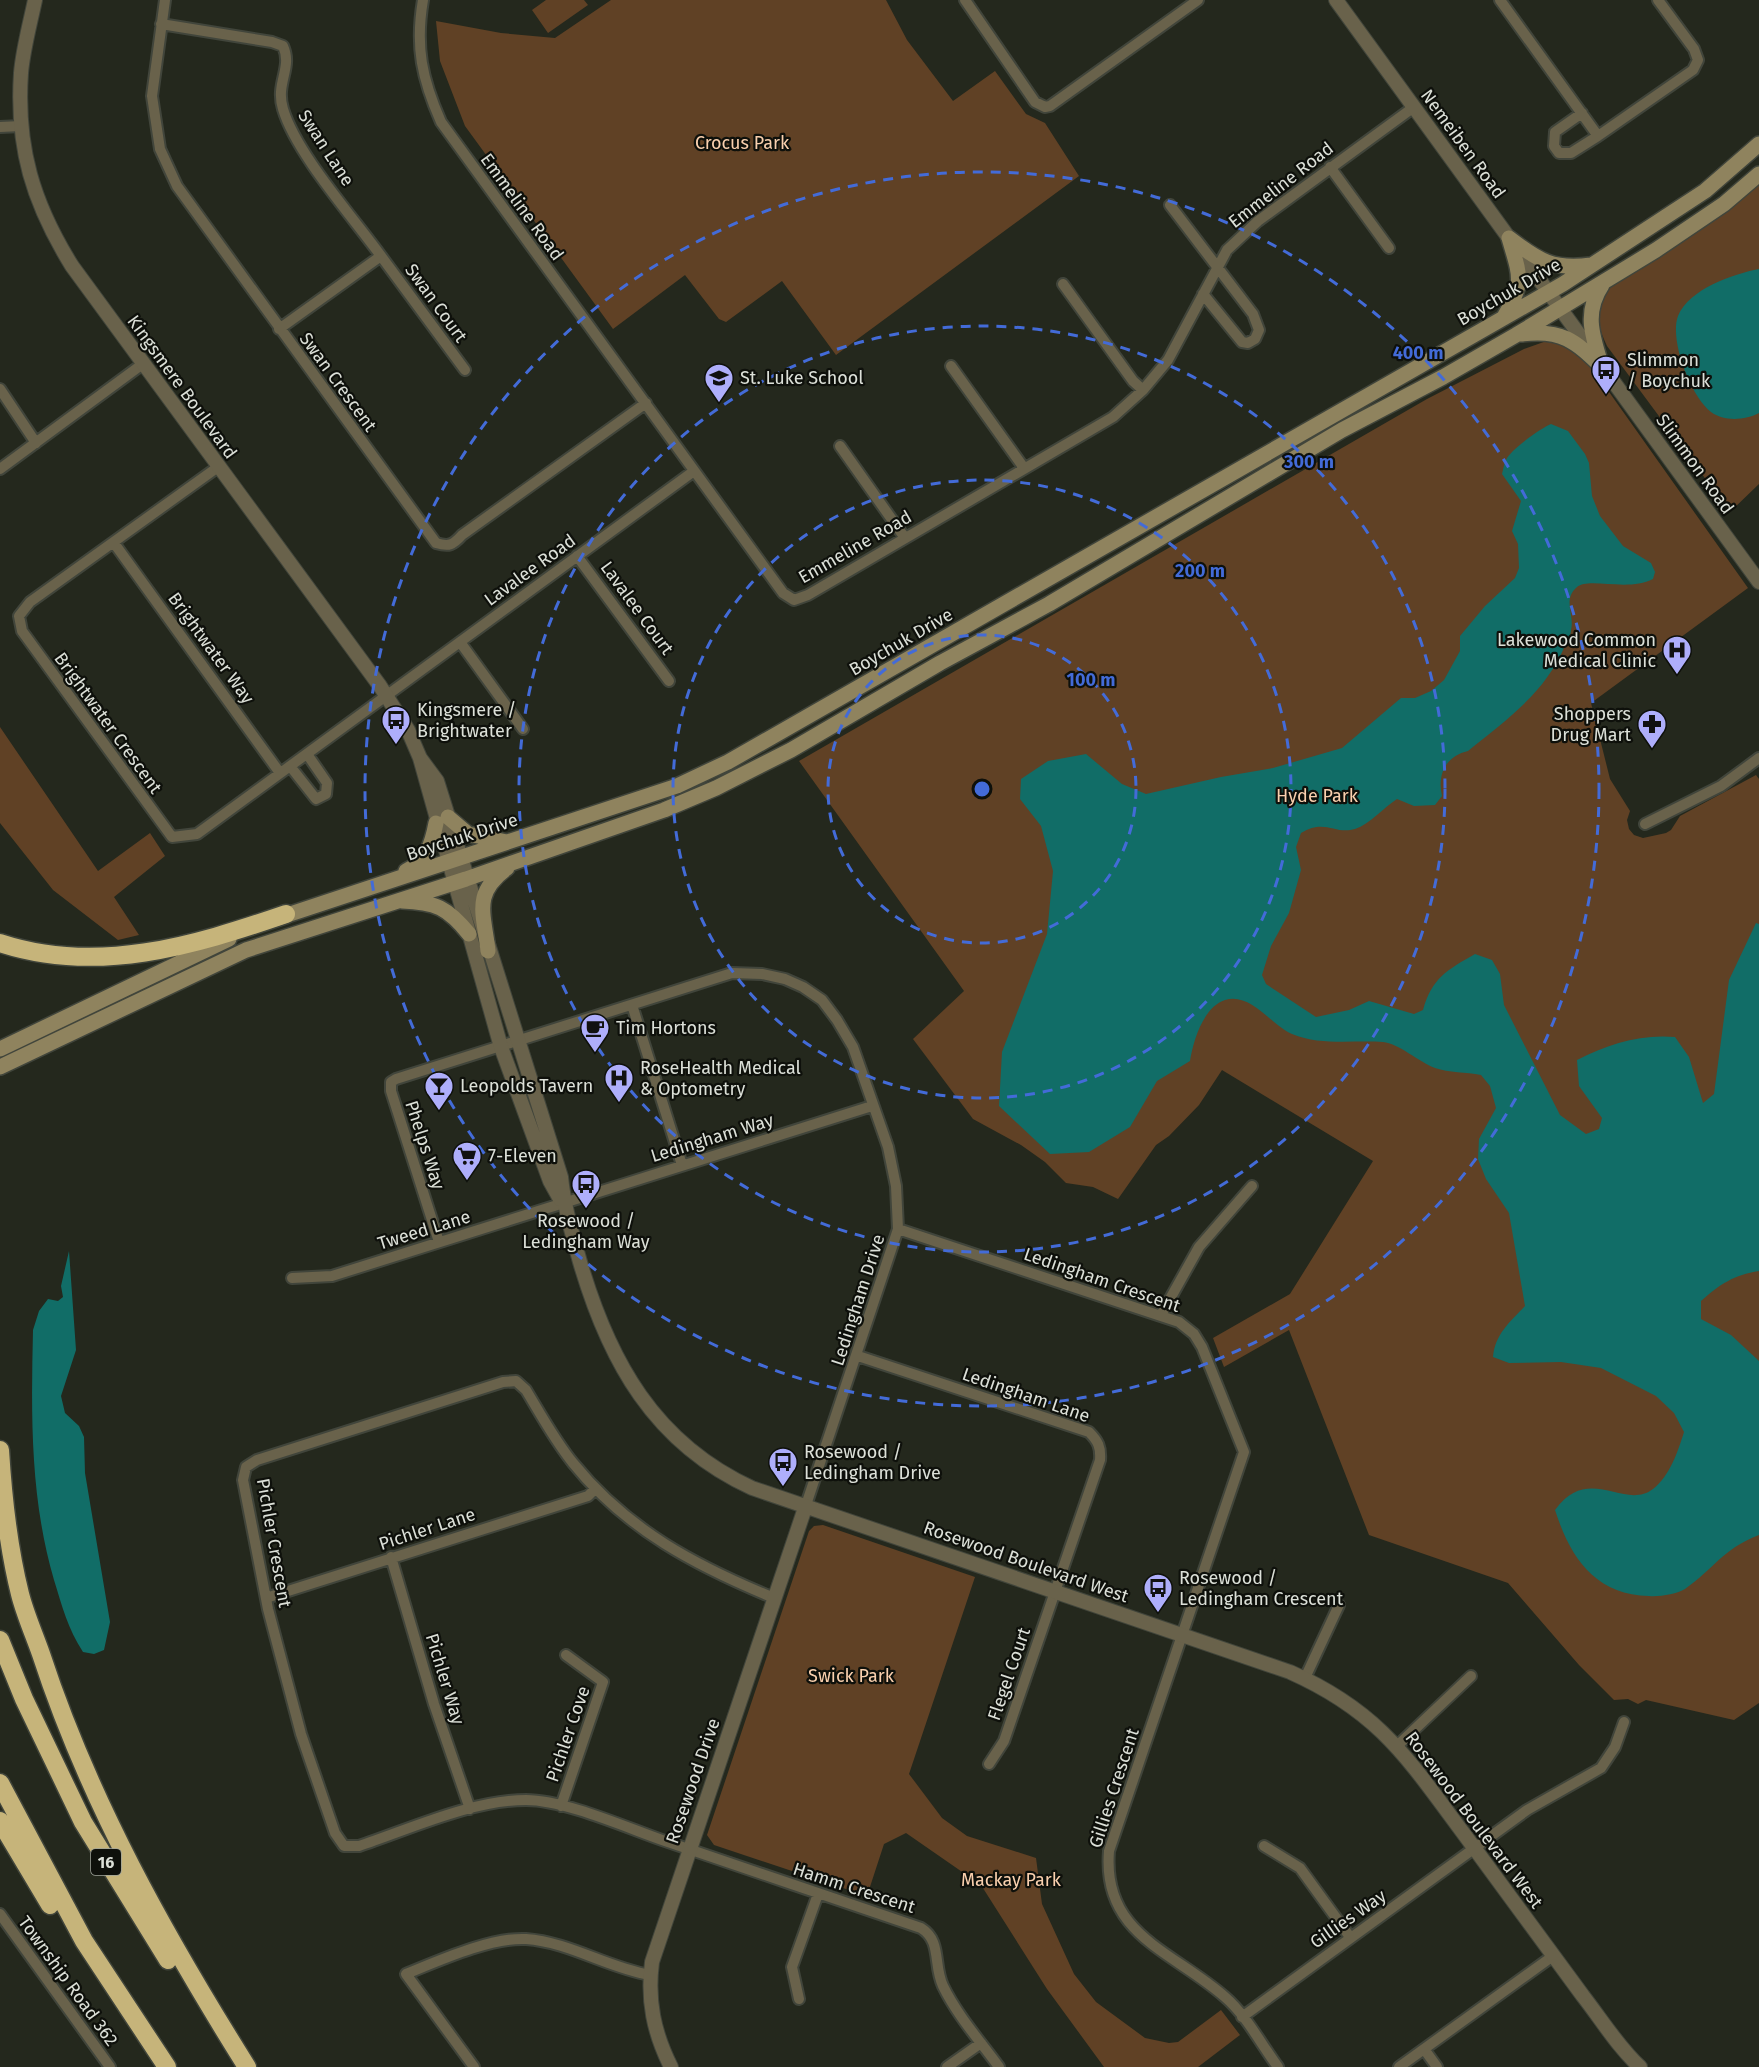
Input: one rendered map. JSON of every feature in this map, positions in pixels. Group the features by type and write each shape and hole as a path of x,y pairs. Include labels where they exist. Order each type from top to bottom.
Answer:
{"highway":[{"path":"0,943 74,957 103,959 134,956 211,940 285,914"},
{"path":"0,1450 3,1504 21,1597 67,1731 155,1915 184,1967 248,2067"},
{"name":"16","path":"0,1640 29,1709 83,1822 182,1982 243,2067"},
{"path":"0,1783 84,1941 167,2067"},
{"path":"0,1821 60,1921 140,2045 157,2067"}],"main road":[{"name":"Boychuk Drive","path":"0,1049 202,951 285,914 510,843 677,786 728,762 1547,294 1705,191 1759,144"},
{"name":"Boychuk Drive","path":"0,1067 246,950 390,901 460,881 664,810 791,750 940,663 1049,604 1342,430 1443,378 1516,335 1603,283 1724,204 1759,174"},
{"path":"1509,238 1535,258 1556,266 1596,264"},
{"path":"1503,319 1516,297 1520,283 1509,238"},
{"path":"1602,367 1592,334 1589,313 1591,304 1603,283"},
{"path":"1516,335 1540,332 1567,337 1576,342 1602,367"},
{"path":"382,884 423,860 432,846 442,820 468,834 510,843"},
{"path":"488,951 483,899 486,888 516,862"},
{"path":"390,901 420,902 439,906 453,914 469,934"}],"street":[{"name":"Kingsmere Boulevard","path":"34,0 21,71 21,126 28,171 49,228 72,266 387,696 408,730 420,758 454,861"},
{"name":"Swan Crescent","path":"165,0 152,96 160,149 177,186 436,543 447,546 454,544 462,535 646,403"},
{"name":"Emmeline Road","path":"423,0 419,50 426,88 441,122 783,593 794,600 808,595 1113,417 1143,390 1179,343 1227,250 1258,221 1414,107"},
{"path":"968,1 1035,102 1045,107 1050,106 1198,0"},
{"name":"Nemeiben Road","path":"1336,0 1559,309"},
{"path":"1500,0 1599,136"},
{"path":"1581,113 1555,132 1554,146 1559,153 1569,154 1599,136 1693,70 1698,60 1694,49 1658,0"},
{"name":"Swan Lane","path":"161,24 272,42 283,46 289,58 280,93 289,126 381,256"},
{"path":"0,128 21,126"},
{"path":"1330,167 1389,248"},
{"path":"1170,205 1258,322 1259,330 1255,339 1248,343 1237,338 1203,294"},
{"path":"279,329 381,256"},
{"name":"Swan Court","path":"381,256 465,370"},
{"path":"1063,284 1143,390"},
{"name":"Slimmon Road","path":"1559,309 1759,582"},
{"path":"0,469 144,363"},
{"path":"951,366 1024,468"},
{"path":"0,389 36,443"},
{"path":"840,446 905,538"},
{"name":"Brightwater Crescent","path":"218,467 30,602 19,616 22,631 42,660 172,837 198,834 387,696"},
{"name":"Lavalee Road","path":"387,696 694,471"},
{"name":"Brightwater Way","path":"114,543 280,772"},
{"name":"Lavalee Court","path":"578,556 669,681"},
{"path":"460,642 523,729"},
{"path":"290,766 316,799 326,794 327,783 307,754"},
{"path":"1646,824 1721,786 1759,758"},
{"name":"Rosewood Boulevard West","path":"454,861 488,951 561,1177 563,1203 591,1300 607,1341 629,1380 655,1414 678,1438 729,1477 805,1508 979,1564 1305,1678 1362,1713 1398,1746 1424,1777 1552,1956 1640,2067"},
{"name":"Rosewood Boulevard West","path":"460,881 469,934 501,1047 550,1181 563,1203"},
{"name":"Ledingham Drive","path":"518,1041 732,974 762,974 784,978 822,1000 837,1020 853,1047 888,1147 896,1186 898,1229 858,1356 805,1508"},
{"path":"632,1005 682,1165"},
{"name":"Phelps Way","path":"439,1242 394,1103 392,1082 518,1041"},
{"name":"Ledingham Way","path":"563,1203 872,1106"},
{"path":"1161,1315 1199,1248 1252,1186"},
{"name":"Tweed Lane","path":"292,1278 332,1276 563,1203"},
{"name":"Ledingham Crescent","path":"898,1229 1161,1315 1179,1322 1194,1334 1200,1343 1244,1452 1181,1634"},
{"name":"Ledingham Lane","path":"858,1356 1089,1432 1097,1440 1101,1450 1100,1460 1055,1592"},
{"name":"Pichler Crescent","path":"689,1849 561,1806 529,1800 504,1801 470,1809 359,1846 344,1846 335,1833 301,1734 266,1598 243,1479 246,1467 257,1460 503,1382 516,1381 526,1390 573,1463 595,1489 653,1539 714,1573 774,1598"},
{"name":"Pichler Lane","path":"266,1598 588,1496 595,1489"},
{"name":"Rosewood Drive","path":"671,2067 658,2041 651,2013 652,1962 805,1508"},
{"name":"Pichler Way","path":"391,1557 434,1704 470,1809"},
{"name":"Flegel Court","path":"989,1764 1004,1741 1055,1592"},
{"path":"1305,1678 1339,1605"},
{"name":"Gillies Crescent","path":"1181,1634 1109,1851 1108,1870 1111,1889 1125,1919 1148,1942 1224,1995 1278,2067"},
{"name":"Pichler Cove","path":"561,1806 603,1682 566,1655"},
{"path":"1398,1746 1471,1676"},
{"name":"Gillies Way","path":"1242,2017 1473,1847 1527,1810 1601,1768 1615,1747 1624,1722"},
{"path":"1264,1846 1300,1868 1350,1936"},
{"name":"Hamm Crescent","path":"689,1849 921,1928 931,1934 942,1985 999,2067"},
{"path":"799,1999 792,1967 818,1894"},
{"name":"Township Road 362","path":"0,1914 110,2067"},
{"path":"474,2067 406,1974 493,1944 525,1939 558,1946 650,1975"},
{"path":"1399,2067 1552,1956"},
{"path":"947,2067 981,2043"},
{"path":"1424,2049 1437,2067"}],"green space":[{"path":"546,0 584,0 588,5 548,33 532,10"},
{"name":"Crocus Park","path":"611,0 886,0 907,40 953,101 995,71 1026,114 1045,123 1079,176 836,355 782,281 726,322 719,319 685,275 613,329 465,126 440,61 436,21 501,33 555,38"},
{"path":"1759,178 1759,484 1730,512 1607,346 1598,319 1598,307 1609,290 1647,256"},
{"name":"Hyde Park","path":"1555,338 1579,352 1597,375 1748,588 1591,703 1610,779 1630,811 1627,820 1629,829 1634,835 1643,838 1666,833 1671,830 1680,816 1756,775 1759,779 1759,1703 1734,1720 1646,1700 1638,1704 1628,1699 1614,1700 1579,1665 1508,1583 1369,1535 1289,1330 1224,1367 1213,1338 1290,1294 1373,1161 1222,1070 1199,1105 1169,1136 1156,1145 1118,1199 1093,1187 1066,1183 1045,1162 1021,1145 973,1119 913,1039 964,991 799,761 1427,399 1524,349"},
{"path":"0,727 98,871 150,833 165,856 114,897 139,935 118,940 53,890 0,823"},
{"name":"Swick Park","path":"823,1525 975,1577 909,1774 942,1818 967,1836 1036,1858 1042,1904 1074,1974 1096,2002 1145,2038 1169,2043 1178,2042 1221,2010 1240,2035 1198,2067 1104,2067 1047,1989 981,1885 906,1833 884,1844 867,1896 714,1845 707,1835 809,1531 814,1526"}],"water":[{"path":"1759,269 1759,413 1748,417 1728,419 1716,415 1703,405 1689,381 1679,353 1676,326 1678,316 1692,298 1713,284"},
{"path":"1551,424 1568,431 1585,454 1589,463 1592,496 1600,516 1623,546 1651,563 1655,572 1653,579 1643,583 1621,585 1590,583 1577,587 1570,597 1572,624 1570,634 1558,661 1537,690 1511,716 1468,751 1460,753 1449,762 1442,773 1442,796 1435,805 1414,806 1397,799 1355,829 1317,827 1301,833 1296,847 1301,870 1289,913 1271,946 1262,975 1266,984 1316,1017 1349,1010 1369,1001 1414,1014 1423,1010 1436,982 1456,965 1475,954 1492,960 1500,974 1504,1005 1560,1115 1586,1134 1599,1129 1602,1118 1579,1086 1577,1060 1624,1041 1649,1037 1675,1037 1689,1057 1703,1103 1714,1094 1729,980 1756,923 1759,924 1759,1271 1735,1278 1708,1295 1701,1301 1701,1319 1731,1335 1759,1361 1759,1535 1727,1553 1685,1589 1673,1594 1658,1596 1630,1594 1599,1581 1577,1558 1568,1543 1555,1510 1568,1497 1581,1490 1606,1490 1630,1495 1642,1494 1653,1489 1669,1470 1684,1432 1674,1413 1656,1396 1601,1368 1561,1362 1509,1363 1493,1357 1500,1335 1525,1306 1509,1213 1486,1179 1478,1159 1479,1139 1496,1108 1490,1086 1481,1075 1435,1068 1389,1043 1303,1038 1284,1030 1252,1005 1235,999 1217,1004 1205,1017 1200,1026 1190,1061 1157,1081 1130,1127 1089,1152 1050,1154 999,1106 1002,1052 1047,934 1053,871 1041,826 1020,799 1021,779 1048,761 1086,754 1122,784 1146,794 1273,768 1342,748 1401,698 1415,698 1431,691 1444,680 1460,651 1460,636 1485,606 1515,578 1519,568 1518,544 1512,531 1521,501 1502,474 1503,469 1513,451"},
{"path":"69,1251 76,1350 61,1396 65,1413 79,1426 84,1437 85,1473 110,1622 104,1650 94,1654 83,1652 73,1635 54,1580 40,1518 32,1425 33,1330 39,1311 48,1299 58,1301 63,1297 61,1286"}],"place":[{"name":"Slimmon / Boychuk","path":"1606,396"},
{"name":"St. Luke School","path":"719,404"},
{"name":"Lakewood Common Medical Clinic","path":"1677,676"},
{"name":"Kingsmere / Brightwater","path":"396,746"},
{"name":"Shoppers Drug Mart","path":"1652,750"},
{"name":"Tim Hortons","path":"595,1054"},
{"name":"RoseHealth Medical & Optometry","path":"619,1104"},
{"name":"Leopolds Tavern","path":"439,1112"},
{"name":"7-Eleven","path":"467,1182"},
{"name":"Rosewood / Ledingham Way","path":"586,1210"},
{"name":"Rosewood / Ledingham Drive","path":"783,1488"},
{"name":"Rosewood / Ledingham Crescent","path":"1158,1614"}],"park label":[{"name":"Mackay Park","path":"1011,1880"}]}
